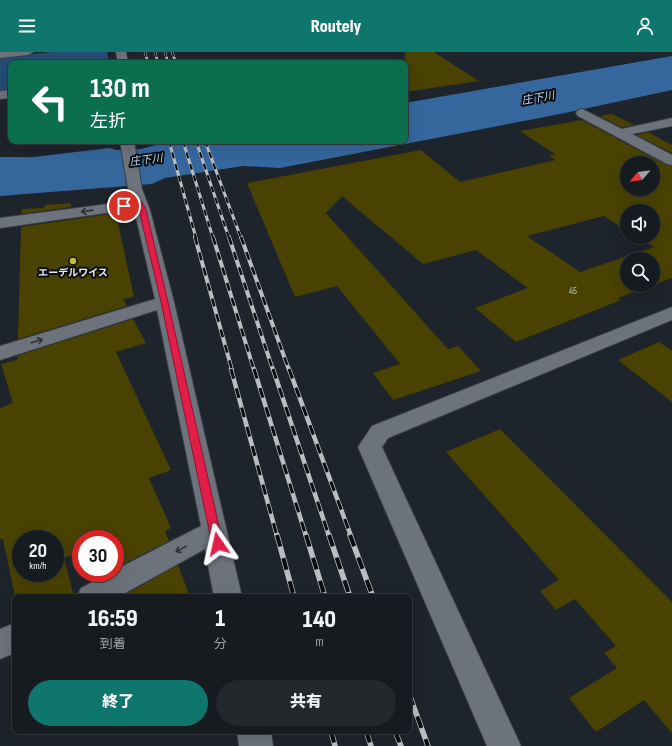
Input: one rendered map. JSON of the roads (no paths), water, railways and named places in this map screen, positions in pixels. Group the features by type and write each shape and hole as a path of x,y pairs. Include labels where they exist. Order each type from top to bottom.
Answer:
{"street":[{"path":"0,55 28,52"},
{"path":"582,113 672,161"},
{"path":"621,133 672,122"},
{"path":"127,144 137,196 164,302 215,531 227,594"},
{"path":"0,223 137,196"},
{"path":"0,352 164,302"},
{"path":"504,746 370,447 380,432 672,313"},
{"path":"97,594 215,531"},
{"path":"0,645 12,639"},
{"path":"254,734 256,746"}],"water":[{"name":"庄下川","path":"672,56 672,90 560,114 408,143 408,102"},
{"name":"庄下川","path":"404,144 280,168 243,166 165,178 152,184 0,196 0,157 33,157 110,148 116,150 141,149 156,145"}],"railway":[{"path":"145,52 147,60"},
{"path":"155,52 157,60"},
{"path":"165,52 167,60"},
{"path":"172,52 175,60"},
{"path":"170,144 196,238"},
{"path":"184,144 213,238"},
{"path":"197,144 229,238"},
{"path":"206,144 241,238"},
{"path":"195,237 232,370"},
{"path":"213,237 254,370"},
{"path":"229,237 273,370"},
{"path":"241,237 289,370"},
{"path":"231,369 277,536"},
{"path":"254,369 306,536"},
{"path":"273,369 329,536"},
{"path":"289,369 351,536"},
{"path":"277,535 293,594"},
{"path":"306,535 324,594"},
{"path":"329,535 349,594"},
{"path":"350,535 372,594"},
{"path":"412,702 428,746"},
{"path":"332,734 335,746"},
{"path":"367,734 371,746"},
{"path":"396,734 401,746"}],"place":[{"name":"エーデルワイス","path":"73,261"}]}
